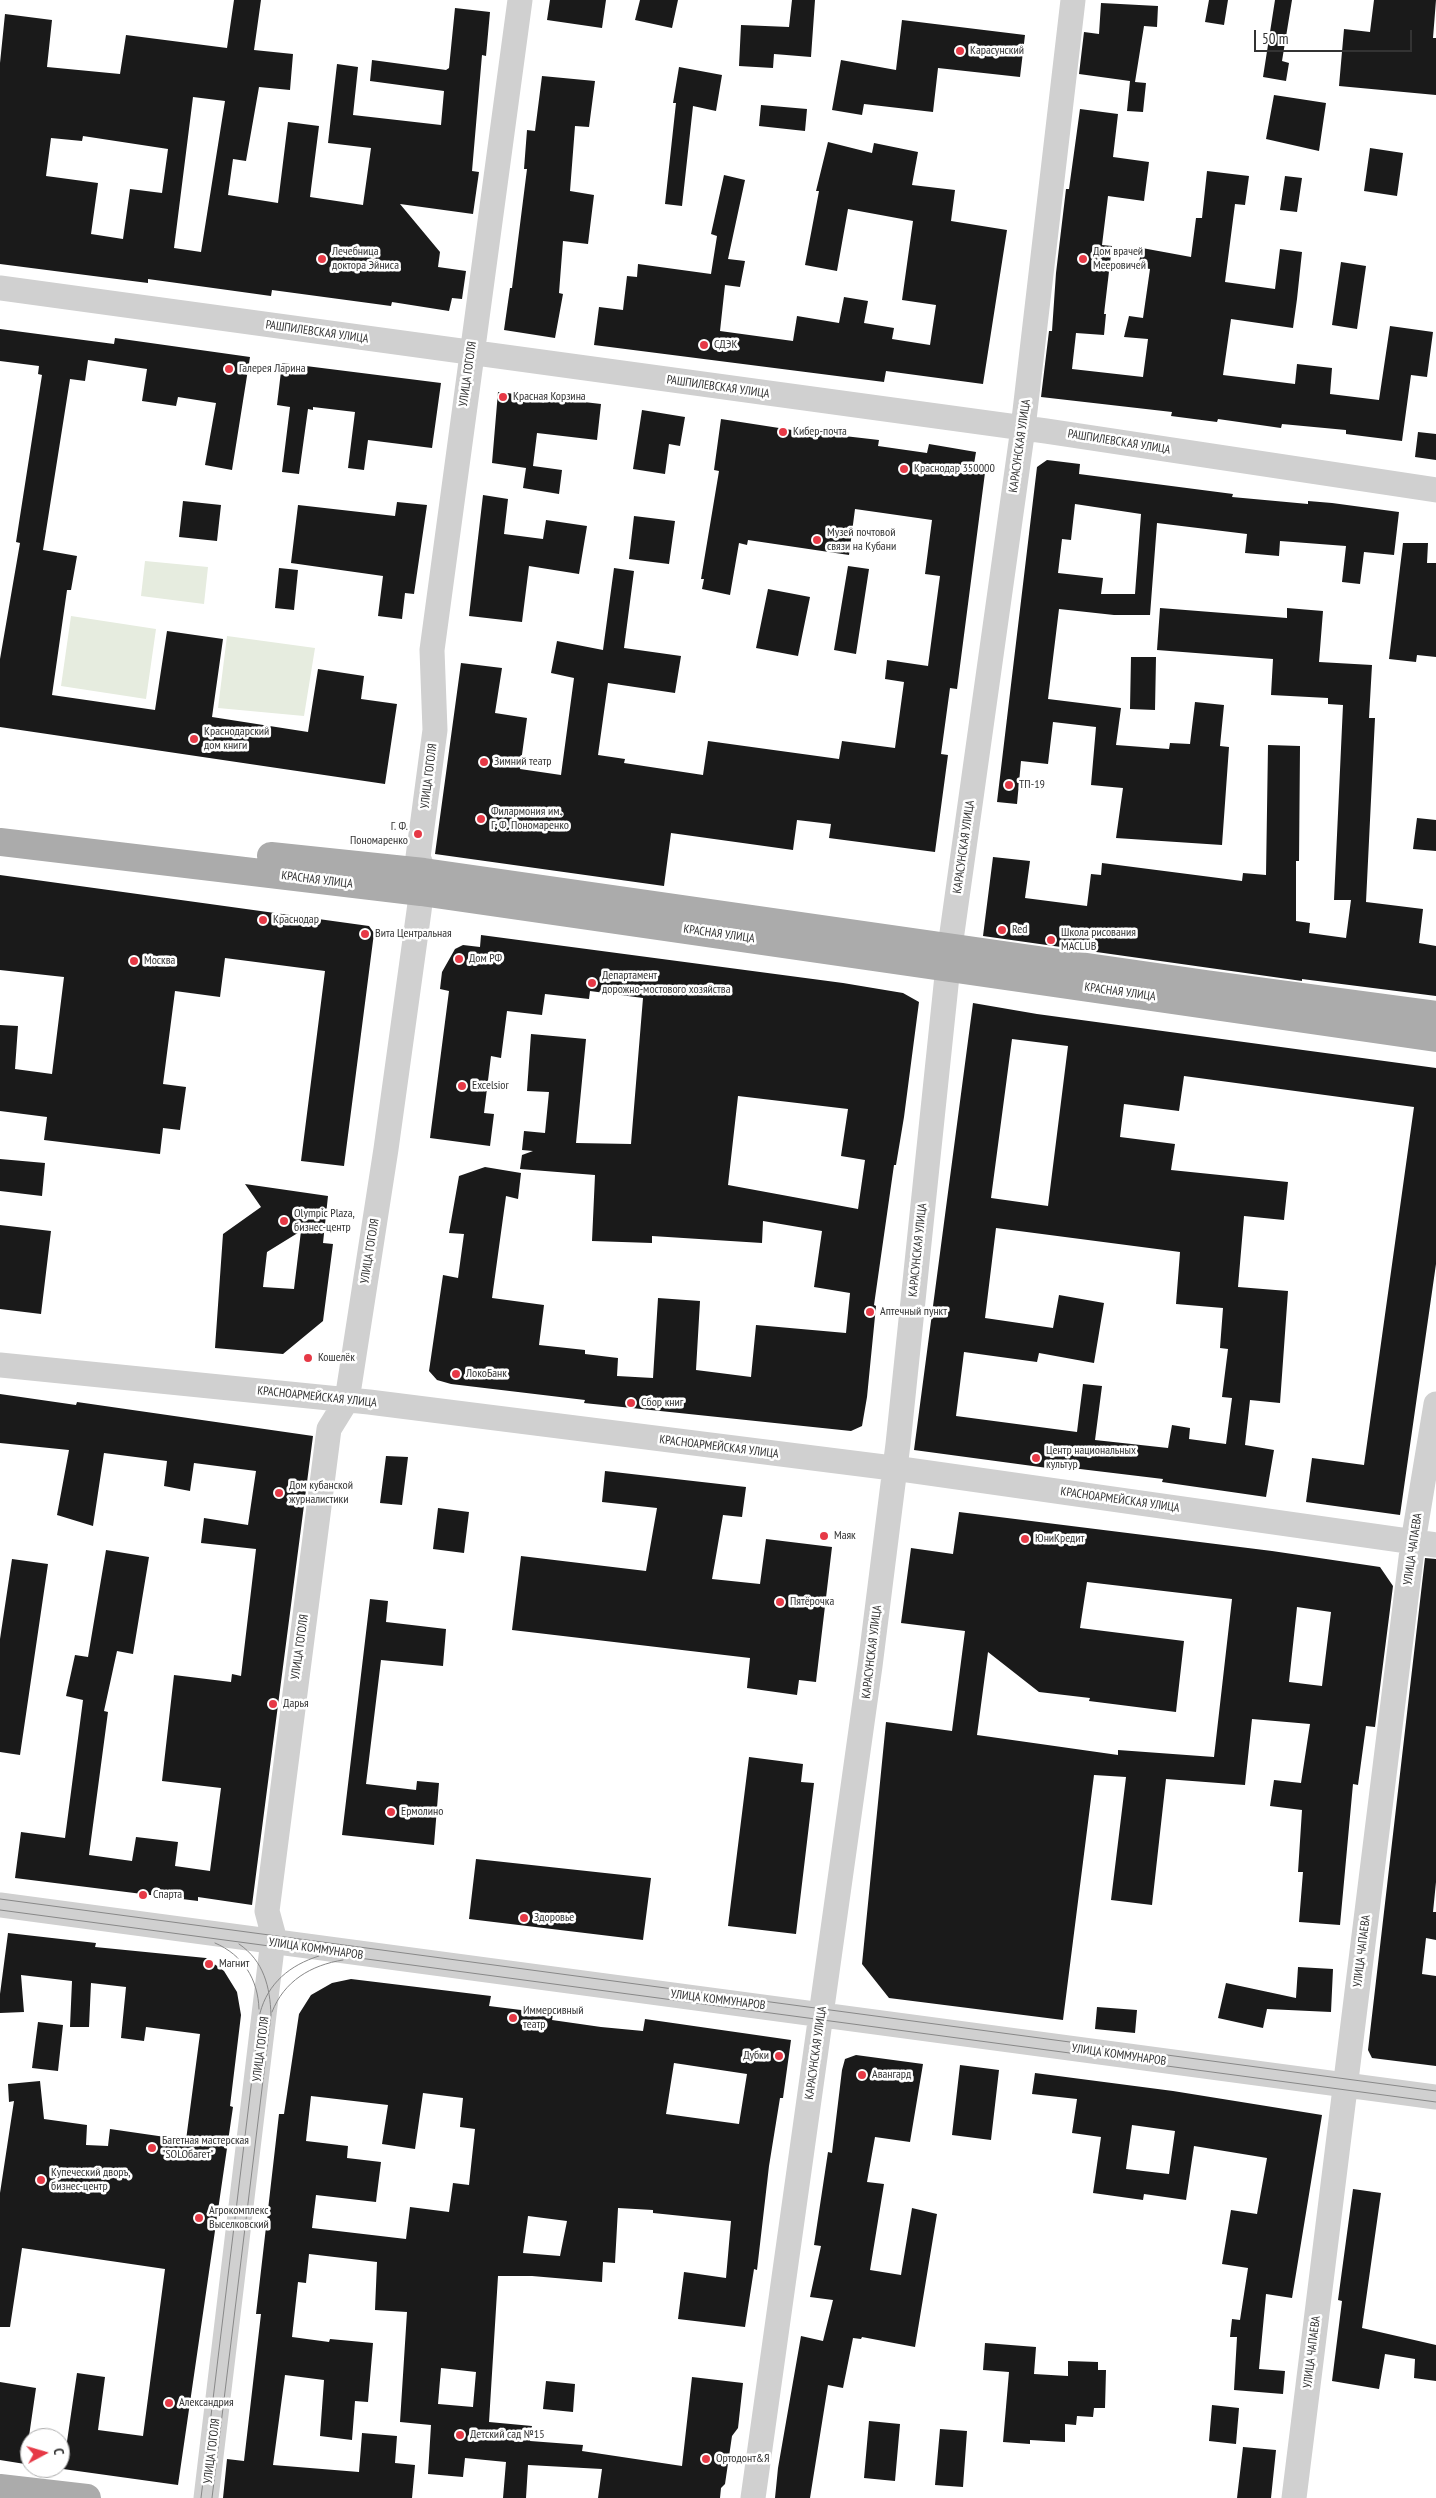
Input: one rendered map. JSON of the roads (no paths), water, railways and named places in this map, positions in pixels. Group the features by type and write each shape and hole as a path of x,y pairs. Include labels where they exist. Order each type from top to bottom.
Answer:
{"main road":[{"name":"КРАСНАЯ УЛИЦА","path":"0,826 423,882 949,957 1436,1038"},
{"name":"КРАСНАЯ УЛИЦА","path":"0,842 423,882"},
{"name":"КРАСНАЯ УЛИЦА","path":"949,957 1436,1014"},
{"path":"0,2488 87,2498"}],"street":[{"name":"УЛИЦА ГОГОЛЯ","path":"206,2498 274,1937 267,1911 268,1902 329,1429 346,1400 386,1149 423,882 418,857 435,730 433,640 520,0"},
{"name":"КАРАСУНСКАЯ УЛИЦА","path":"753,2498 870,1666 895,1469 949,957 1022,428 1073,0"},
{"name":"РАШПИЛЕВСКАЯ УЛИЦА","path":"0,288 1022,428 1436,490"},
{"name":"КРАСНОАРМЕЙСКАЯ УЛИЦА","path":"0,1365 346,1400 895,1469 1424,1543"},
{"name":"УЛИЦА ЧАПАЕВА","path":"1294,2498 1345,2086 1424,1543 1436,1404"},
{"name":"УЛИЦА КОММУНАРОВ","path":"0,1905 1436,2097"}],"tram line":[{"path":"0,1899 1436,2091"},
{"path":"0,1910 1436,2102"},
{"path":"215,1943 234,1954 247,1969 256,1988 259,2009"},
{"path":"212,2498 271,2015 269,1994 264,1975 254,1958 239,1944"},
{"path":"201,2498 260,2013 269,1993 282,1977 299,1964 319,1956"},
{"path":"272,2012 284,1991 300,1976 320,1966 343,1960"}],"place":[{"name":"Карасунский","path":"960,51"},
{"name":"Лечебница доктора Эйниса","path":"322,259"},
{"name":"Дом врачей Мееровичей","path":"1083,259"},
{"name":"СДЭК","path":"704,345"},
{"name":"Галерея Ларина","path":"229,369"},
{"name":"Красная Корзина","path":"503,397"},
{"name":"Кибер-почта","path":"783,432"},
{"name":"Краснодар 350000","path":"904,469"},
{"name":"Музей почтовой связи на Кубани","path":"817,540"},
{"name":"Краснодарский дом книги","path":"194,739"},
{"name":"Зимний театр","path":"484,762"},
{"name":"ТП-19","path":"1009,785"},
{"name":"Филармония им. Г. Ф. Пономаренко","path":"481,819"},
{"name":"Г. Ф. Пономаренко","path":"418,834"},
{"name":"Краснодар","path":"263,920"},
{"name":"Red","path":"1002,930"},
{"name":"Вита Центральная","path":"365,934"},
{"name":"Школа рисования MACLUB","path":"1051,940"},
{"name":"Дом РФ","path":"459,959"},
{"name":"Москва","path":"134,961"},
{"name":"Департамент дорожно-мостового хозяйства","path":"592,983"},
{"name":"Excelsior","path":"462,1086"},
{"name":"Olympic Plaza, бизнес-центр","path":"284,1221"},
{"name":"Аптечный пункт","path":"870,1312"},
{"name":"Кошелёк","path":"308,1358"},
{"name":"ЛокоБанк","path":"456,1374"},
{"name":"Сбор книг","path":"631,1403"},
{"name":"Центр национальных культур","path":"1036,1458"},
{"name":"Дом кубанской журналистики","path":"279,1493"},
{"name":"Маяк","path":"824,1536"},
{"name":"ЮниКредит","path":"1025,1539"},
{"name":"Пятёрочка","path":"780,1602"},
{"name":"Дарья","path":"273,1704"},
{"name":"Ермолино","path":"391,1812"},
{"name":"Спарта","path":"143,1895"},
{"name":"Здоровье","path":"524,1918"},
{"name":"Магнит","path":"209,1964"},
{"name":"Иммерсивный театр","path":"513,2018"},
{"name":"Дубки","path":"779,2056"},
{"name":"Авангард","path":"862,2075"},
{"name":"Багетная мастерская \"SOLOбагет\"","path":"152,2148"},
{"name":"Купеческий дворъ, бизнес-центр","path":"41,2180"},
{"name":"Агрокомплекс Выселковский","path":"199,2218"},
{"name":"Александрия","path":"169,2403"},
{"name":"Детский сад №15","path":"460,2435"},
{"name":"Ортодонт&Я","path":"706,2459"}]}
